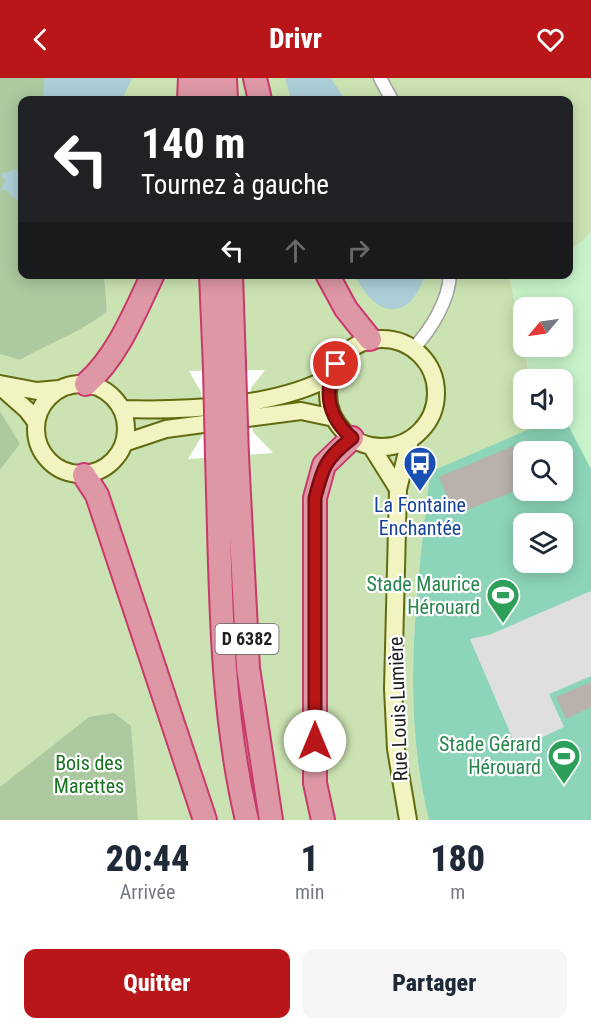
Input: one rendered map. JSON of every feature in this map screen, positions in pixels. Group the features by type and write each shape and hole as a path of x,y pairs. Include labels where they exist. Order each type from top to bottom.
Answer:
{"highway":[{"path":"189,96 190,78"},
{"path":"205,78 205,96"},
{"path":"225,78 226,96"},
{"path":"255,78 259,96"},
{"path":"86,384 101,370 131,319 151,279"},
{"name":"D 6382","path":"212,279 224,367 227,456 227,686 233,747 247,820"},
{"name":"D 6382","path":"224,367 231,279"},
{"path":"330,279 346,309 370,339"},
{"path":"322,820 315,783 315,498 324,465 337,450 362,442"},
{"name":"D 6382","path":"227,456 248,668 271,820"},
{"path":"84,475 97,495 206,820"}],"main road":[{"path":"334,418 328,391 330,377 345,353 370,339 386,338 414,348 427,361 435,377 437,395 428,421 410,440 398,445 362,442"},
{"path":"122,409 162,411 283,397 308,389 330,377"},
{"path":"0,385 37,391 86,384 106,392 122,409 126,431 124,443 109,465 97,472 84,475 61,470 44,455 34,433 40,408 48,397 60,388"},
{"path":"0,385 27,410 36,422"},
{"path":"124,443 166,429 301,411 334,418 362,442 398,489"},
{"name":"Rue Louis Lumière","path":"408,820 396,749 393,689 398,489 410,440"}],"street":[{"path":"380,78 390,96"},
{"path":"414,348 427,334 436,318 450,279"}],"green space":[{"path":"0,78 116,78 118,96 18,96 18,279 104,279 107,311 76,332 20,360 0,354"},
{"path":"116,78 591,78 591,233 573,249 573,96 118,96"},
{"path":"591,233 591,469 570,429 573,429 573,369 528,369 526,357 573,357 573,297 513,297 510,279 573,279 573,249"},
{"path":"104,279 510,279 514,297 513,357 526,357 528,369 513,369 513,429 530,429 430,473 416,603 413,690 420,777 429,820 138,820 135,793 0,787 0,470 20,444 0,411 0,354 20,360 97,319 107,311"},
{"path":"0,411 20,444 0,470"},
{"name":"Stade Maurice Hérouard","path":"530,429 570,429 591,469 591,820 429,820 420,777 413,690 420,559 430,472"},
{"name":"Bois des Marettes","path":"114,713 131,726 138,820 0,820 0,787 89,717"}],"shaded area":[{"path":"591,591 591,676 549,694 564,727 517,749 470,639 489,635"}],"water":[{"path":"44,78 132,78 124,96 43,96"},
{"path":"285,78 331,78 342,96 290,96"},
{"path":"18,169 18,200 11,196 7,190 0,190 6,181 0,174"},
{"path":"357,279 423,279 410,302 401,308 391,309 381,306 372,300"}],"pier":[{"path":"265,370 251,388 253,432 273,453 188,459 202,436 201,392 189,371"}],"building":[{"path":"513,446 513,491 455,515 439,477"},
{"path":"591,682 591,707 566,719 556,697"}],"place":[{"name":"La Fontaine Enchantée","path":"420,492"},
{"name":"Stade Maurice Hérouard","path":"503,624"},
{"name":"Stade Gérard Hérouard","path":"564,785"}],"route":[{"path":"315,741 315,498 324,465 352,438 341,429 329,405 330,377 336,364"}]}
